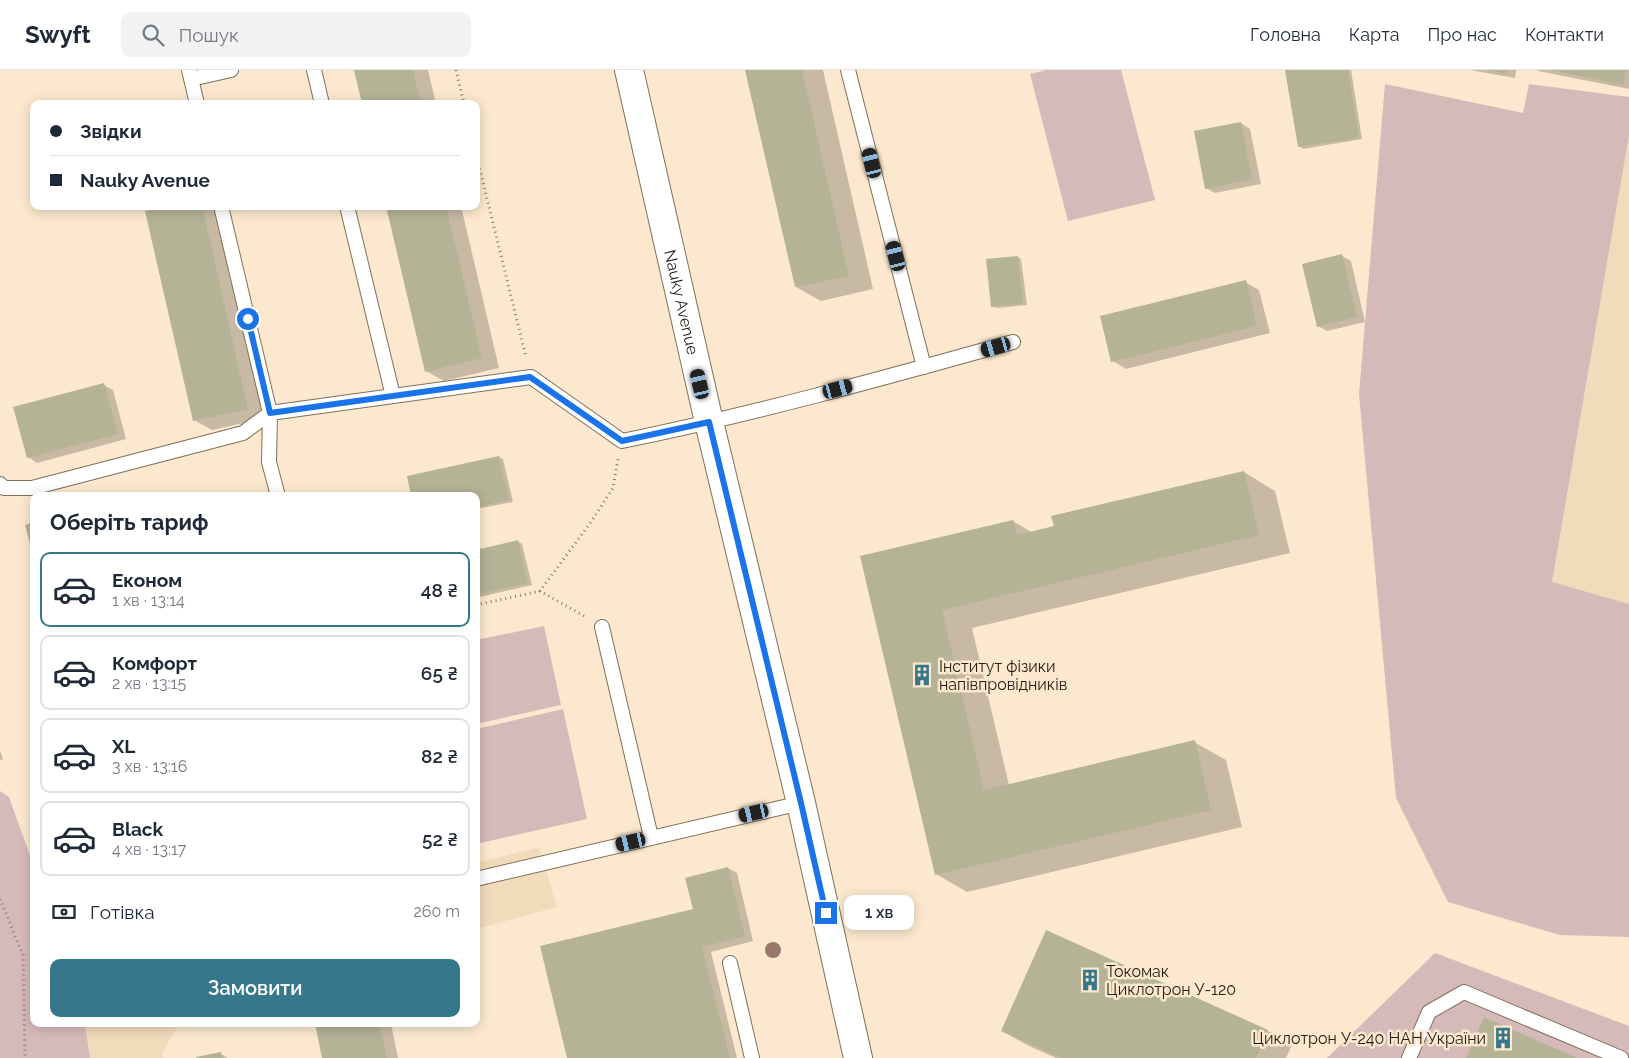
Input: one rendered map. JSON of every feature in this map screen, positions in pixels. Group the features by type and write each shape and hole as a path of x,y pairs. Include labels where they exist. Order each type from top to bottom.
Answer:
{"main road":[{"name":"Nauky Avenue","path":"629,70 709,422 801,803 858,1058"}],"lane":[{"path":"195,100 190,75 231,70"},
{"path":"314,70 321,100"},
{"path":"848,70 924,367"},
{"path":"222,210 270,413 269,462 277,492"},
{"path":"348,210 393,396"},
{"path":"0,484 4,488 32,488 243,433 270,413 530,377 622,441 709,422 924,367 1013,342"},
{"path":"602,627 650,837"},
{"path":"480,878 801,803"},
{"path":"730,963 752,1058"},
{"path":"1409,1058 1429,1012 1464,992 1621,1058"}],"path":[{"path":"456,70 463,100"},
{"path":"480,171 530,377"},
{"path":"480,604 540,591 591,522 612,488 622,441"},
{"path":"540,591 602,627"},
{"path":"0,899 22,955 25,1058"}],"shaded area":[{"path":"1046,70 1121,70 1155,200 1068,221 1030,74"},
{"path":"1385,84 1523,113 1529,84 1629,97 1629,135 1552,582 1629,604 1629,937 1560,935 1448,902 1396,798 1359,394"},
{"path":"1629,132 1629,604 1552,583"},
{"path":"544,626 561,705 480,723 480,639"},
{"path":"563,709 587,819 480,843 480,728"},
{"path":"0,791 9,797 30,856 30,1027 85,1027 90,1058 0,1058"},
{"path":"539,847 557,907 480,928 480,862"},
{"path":"1435,953 1629,1026 1629,1058 1327,1058"},
{"path":"85,1027 177,1027 162,1053 163,1058 90,1058"}],"building":[{"path":"354,70 413,70 420,100 361,100"},
{"path":"745,70 802,70 849,276 795,287"},
{"path":"1285,70 1348,70 1359,138 1298,147"},
{"path":"1489,70 1506,70 1506,74"},
{"path":"1552,70 1626,70 1623,85"},
{"path":"1241,122 1252,179 1205,189 1194,131"},
{"path":"203,210 248,409 193,421 145,211"},
{"path":"387,210 447,210 482,358 425,372"},
{"path":"1342,254 1357,317 1317,327 1302,264"},
{"path":"1018,256 1023,303 991,307 986,259"},
{"path":"1246,280 1257,326 1111,362 1100,316"},
{"path":"104,383 118,434 27,458 13,407"},
{"path":"499,456 509,500 480,506 480,492 410,492 407,476"},
{"name":"Інститут фізики напівпровідників","path":"1244,471 1259,535 942,610 984,790 1195,740 1211,810 935,875 860,556 1013,520 1017,535 1054,526 1051,516"},
{"path":"30,523 30,544 25,525"},
{"path":"518,540 528,583 480,594 480,549"},
{"path":"728,867 745,936 702,947 730,1058 567,1058 540,946 693,909 685,878"},
{"name":"Токомак Циклотрон У-120","path":"1046,930 1268,1030 1256,1058 1061,1058 1001,1031"},
{"name":"Циклотрон У-240 НАН України","path":"1484,1017 1577,1058 1466,1058"},
{"path":"316,1027 380,1027 387,1058 322,1058"},
{"path":"221,1052 222,1058 196,1058 196,1057"}],"place":[{"name":"Інститут фізики напівпровідників","path":"922,675"},
{"name":"Токомак Циклотрон У-120","path":"1090,980"},
{"name":"Циклотрон У-240 НАН України","path":"1503,1038"}],"route":[{"path":"248,319 270,413 530,377 622,441 709,422 826,913"}]}
